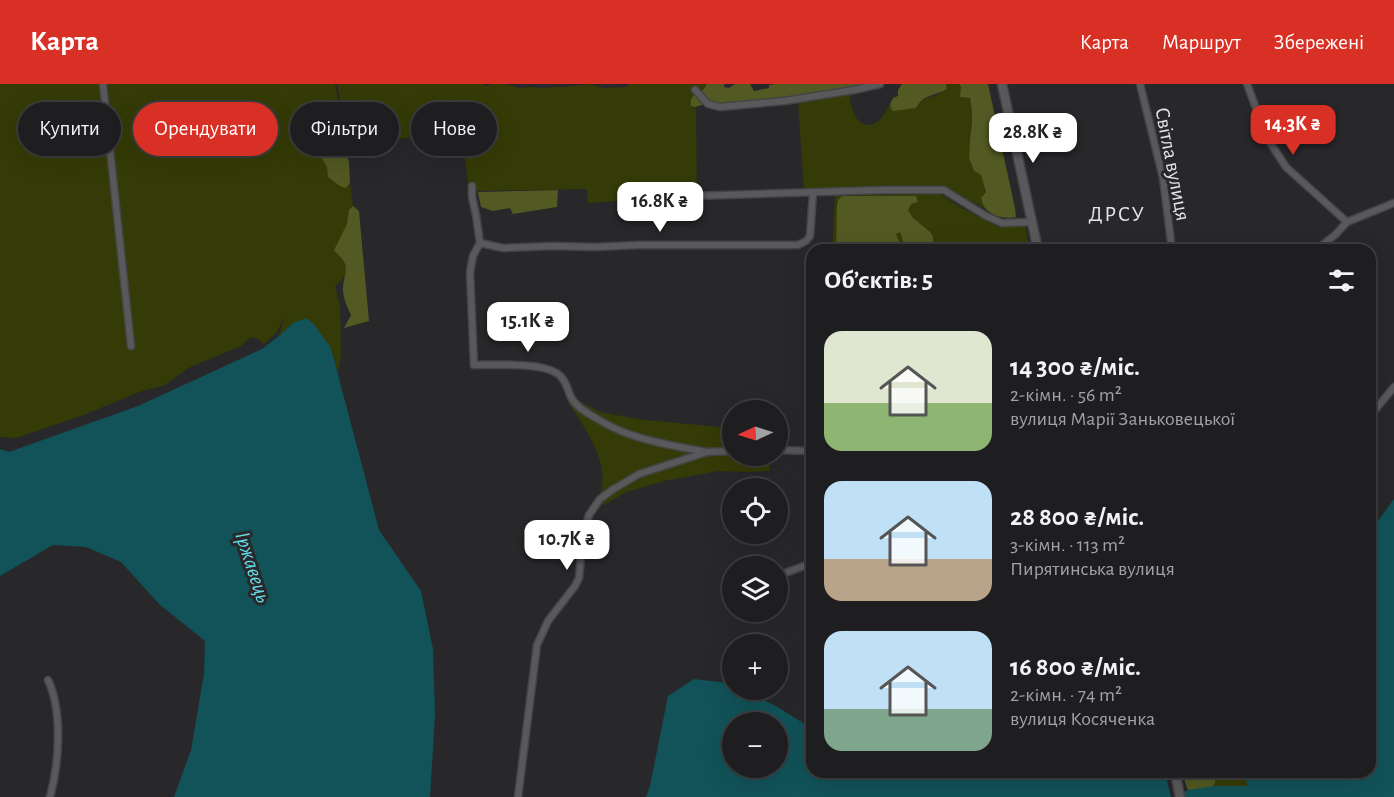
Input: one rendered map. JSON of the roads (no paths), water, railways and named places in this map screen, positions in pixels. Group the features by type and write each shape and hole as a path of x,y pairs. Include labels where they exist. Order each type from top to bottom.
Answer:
{"main road":[{"path":"1002,84 1037,244"},
{"path":"1176,778 1180,797"}],"street":[{"path":"103,84 131,346"},
{"path":"695,90 708,104 720,107 790,100 880,84"},
{"name":"Світла вулиця","path":"1140,84 1163,178 1171,244"},
{"path":"1247,84 1267,138 1286,167 1347,222"},
{"path":"472,186 480,243 473,255 470,272 474,365 532,366 556,371 562,377 570,396 577,405 618,431 707,452"},
{"path":"692,196 944,190 986,216 1002,223 1032,222"},
{"path":"480,243 503,248 798,245 810,236 813,193"},
{"path":"1324,244 1347,222 1394,203"},
{"path":"1376,409 1394,387"},
{"path":"788,450 806,451"},
{"path":"518,797 537,645 548,621 579,578 583,537 589,515 600,499 639,474 707,452 722,451"},
{"path":"788,572 806,565"},
{"path":"48,680 57,712 58,745 50,797"}],"water":[{"path":"306,318 313,323 331,348 379,530 421,591 433,649 435,715 430,797 174,797 191,750 204,674 205,641 159,604 121,562 86,547 53,545 0,576 0,449 9,452 138,406 262,349 293,323"},
{"path":"1394,499 1394,797 1247,797 1248,785 1244,778 1376,778 1376,524"},
{"path":"694,679 722,682 722,700 764,700 786,712 722,712 722,778 788,778 788,714 806,725 806,778 1166,778 1171,797 646,797 668,696"}],"waterway":[{"name":"Іржавець","path":"1189,797 1216,793 1264,793"}],"district":[{"name":"ДРСУ","path":"1117,213"}]}
